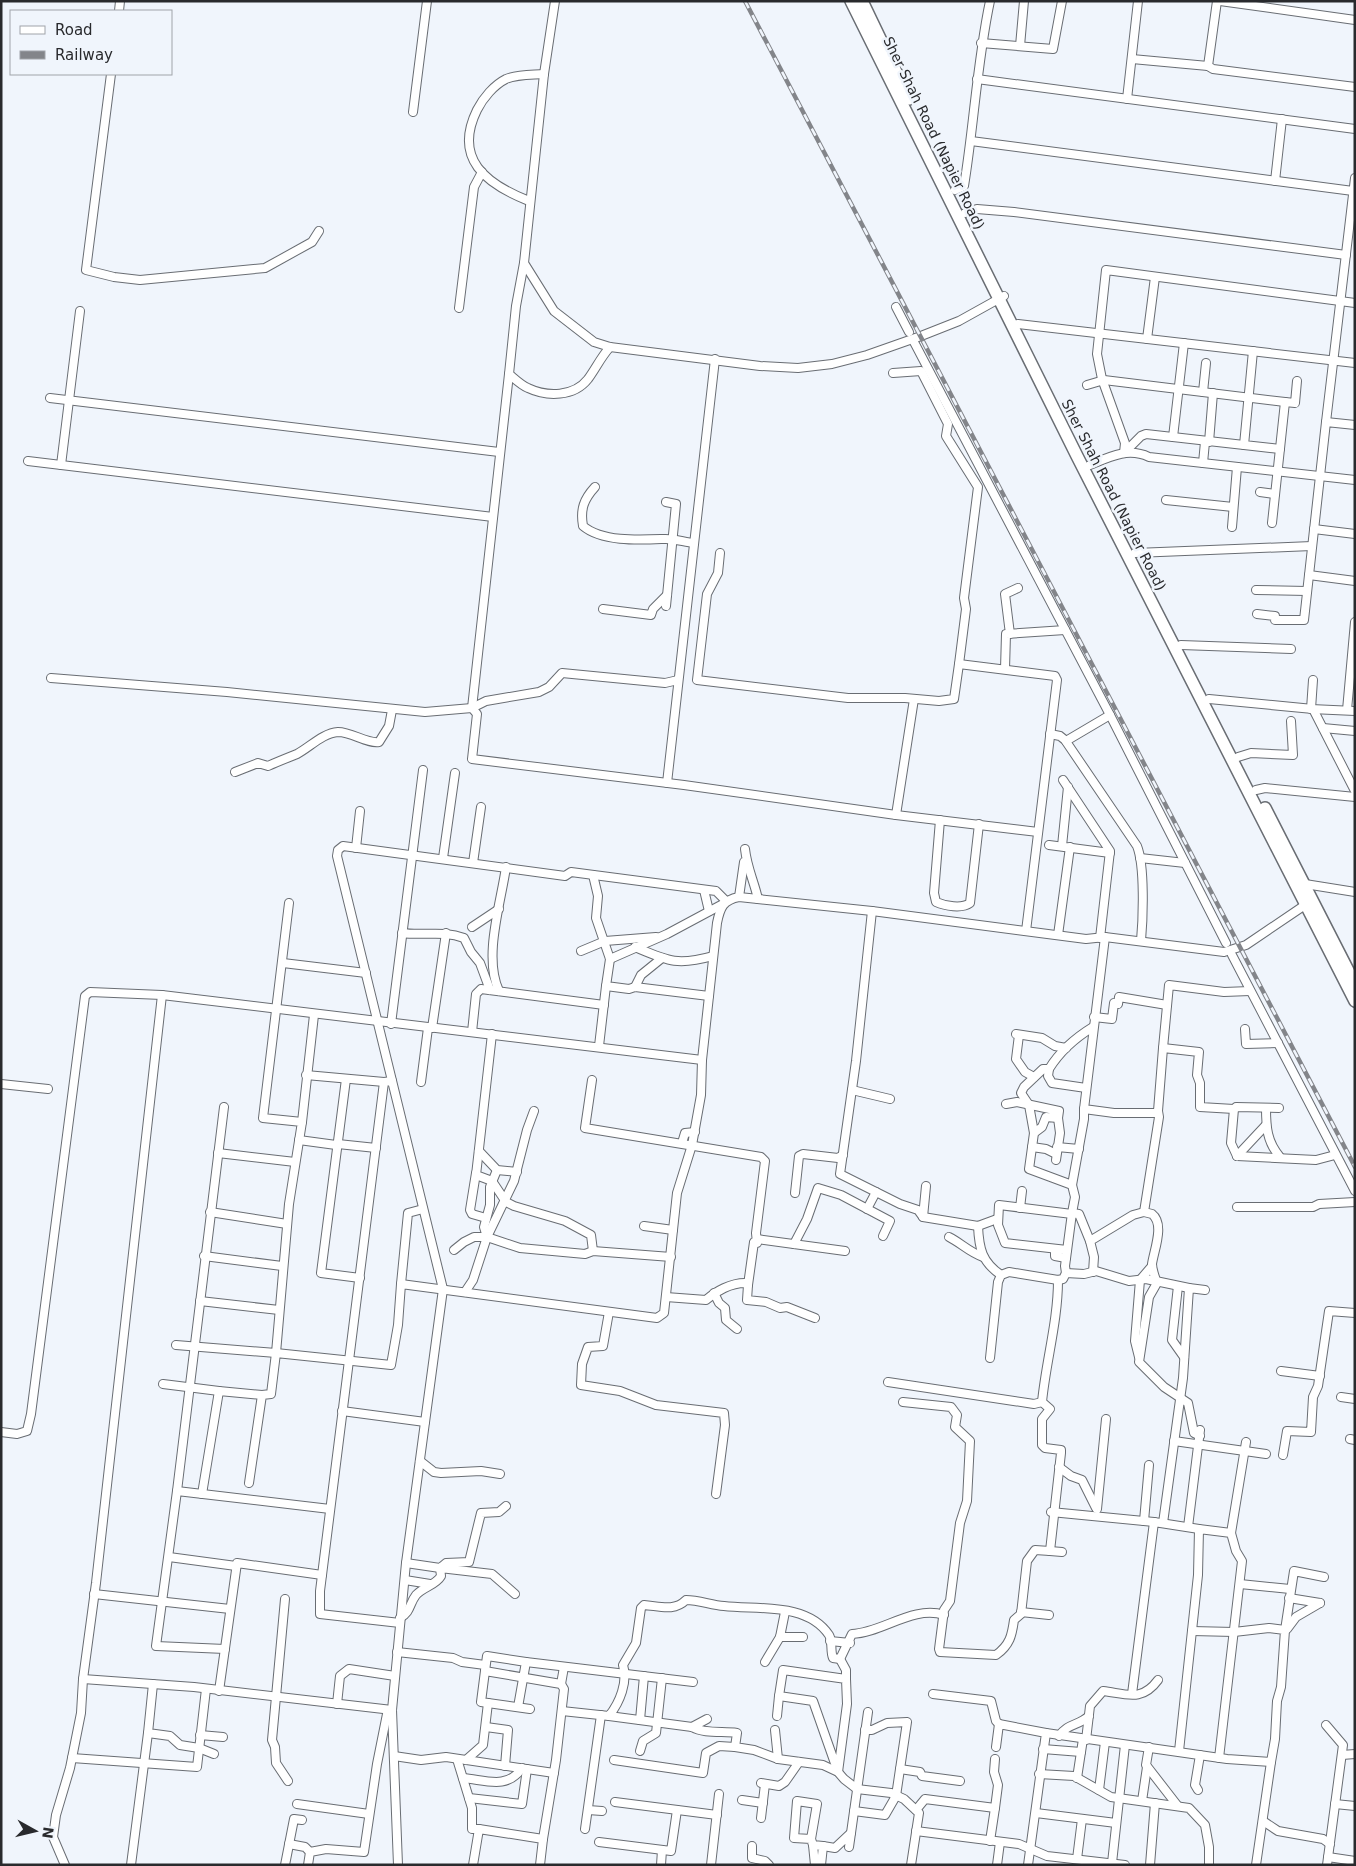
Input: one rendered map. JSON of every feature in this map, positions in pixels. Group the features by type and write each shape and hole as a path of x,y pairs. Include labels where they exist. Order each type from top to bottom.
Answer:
{"main road":[{"name":"Sher Shah Road (Napier Road)","path":"851,1 925,139 955,190 1002,298 1018,324 1080,455 1090,465 1132,555 1305,884 1309,902 1351,968 1355,984"},
{"name":"Sher Shah Road (Napier Road)","path":"862,1 925,139 1002,298 1080,455 1309,902 1355,1001"}],"street":[{"path":"413,112 427,1"},
{"path":"555,1 544,74 529,201 524,263 499,452 472,708 477,714 472,759 667,783 896,816 1038,832"},
{"path":"955,190 964,186 971,141 981,43 990,1"},
{"path":"1020,46 1024,1"},
{"path":"981,43 1053,49 1062,1"},
{"path":"1127,99 1138,1"},
{"path":"1208,66 1219,1 1355,20"},
{"path":"1132,59 1208,66 1213,69 1355,87"},
{"path":"529,201 504,190 475,165 469,150 470,127 480,103 497,84 507,79 544,74"},
{"path":"111,75 86,270 114,277 140,280 265,268 312,242 319,231"},
{"path":"977,79 1355,129"},
{"path":"1274,181 1282,119"},
{"path":"971,141 1353,191"},
{"path":"459,308 474,187 482,172"},
{"path":"1257,614 1275,616 1275,620 1304,620 1346,256 1353,214 1355,178"},
{"path":"965,213 977,209 1014,212 1355,257"},
{"path":"524,263 554,311 594,342 610,347 760,366 798,368 832,364 867,355 921,336 1002,298"},
{"path":"1124,453 1125,443 1102,379 1096,348 1106,270 1355,303"},
{"path":"1147,339 1155,277"},
{"path":"896,307 909,332"},
{"path":"61,465 80,311"},
{"path":"1018,324 1355,363"},
{"path":"914,342 1066,630 1226,943"},
{"path":"1173,437 1184,343"},
{"path":"509,374 526,388 545,394 561,394 575,389 588,379 596,363 610,347"},
{"path":"1244,445 1253,351"},
{"path":"667,783 715,359"},
{"path":"1203,392 1206,363"},
{"path":"720,553 718,573 707,594 697,680 848,698 939,701 954,699 966,609 964,598 978,487 946,436 948,424 921,371 893,373"},
{"path":"1087,385 1102,379 1295,403 1297,381"},
{"path":"1203,463 1212,393"},
{"path":"50,398 499,452"},
{"path":"1272,523 1285,402"},
{"path":"1326,422 1355,425"},
{"path":"1124,453 1141,436 1146,434 1280,449"},
{"path":"1090,465 1114,455 1140,453 1149,457 1355,480"},
{"path":"28,461 492,517"},
{"path":"1232,527 1236,467"},
{"path":"595,487 584,501 582,509 583,526 590,532 633,540 694,543"},
{"path":"1260,492 1275,494"},
{"path":"1166,500 1233,507"},
{"path":"666,502 676,504 674,541 666,606"},
{"path":"1314,529 1355,534"},
{"path":"1132,555 1312,546"},
{"path":"1309,575 1355,581"},
{"path":"1010,634 1005,594 1018,588"},
{"path":"1256,590 1308,591"},
{"path":"603,608 651,615 653,609 667,595"},
{"path":"1208,699 1351,711 1355,622"},
{"path":"1004,670 1006,634 1066,630"},
{"path":"1181,645 1291,649"},
{"path":"959,664 1055,676 1057,680 1026,931"},
{"path":"51,678 227,692 425,712 472,708 486,701 539,692 549,687 562,673 665,683 678,680"},
{"path":"1313,680 1311,709 1346,770 1355,790"},
{"path":"896,816 914,699"},
{"path":"235,772 258,763 268,766 297,754 330,733 340,732 367,738 374,743 379,742 388,726 392,710"},
{"path":"1066,741 1110,715"},
{"path":"1238,757 1251,753 1293,755 1291,721"},
{"path":"1323,728 1355,731"},
{"path":"1050,734 1060,736 1066,741 1137,846 1140,858 1143,921 1141,941"},
{"path":"391,1024 423,770"},
{"path":"1346,770 1355,771"},
{"path":"442,858 455,773"},
{"path":"990,1358 998,1282 1001,1275 1009,1272 1058,1280 1063,1279 1066,1273 1074,1197 1072,1185 1084,1119 1110,852 1109,846 1063,780"},
{"path":"1058,935 1066,847 1068,787"},
{"path":"1256,790 1265,788 1355,797"},
{"path":"473,863 481,807"},
{"path":"356,848 360,811"},
{"path":"940,820 934,893 936,902 963,907 970,903 979,824"},
{"path":"398,1865 392,1710 406,1564 443,1290 388,1082 378,1023 336,856 338,850 343,846 566,876 571,872 716,891 725,903"},
{"path":"1049,846 1110,852"},
{"path":"739,897 745,852 747,868 754,882 758,899"},
{"path":"1140,858 1185,863"},
{"path":"499,991 494,980 494,938 506,867"},
{"path":"593,875 598,896 596,918 610,959 599,1046"},
{"path":"1305,884 1354,889"},
{"path":"704,890 709,910"},
{"path":"610,959 739,897 872,911 1086,939 1102,937 1224,952 1246,945 1309,902"},
{"path":"289,903 263,1118 302,1122"},
{"path":"401,1284 656,1318 664,1313 677,1192 692,1145 702,1095 702,1060 713,956 717,923 725,903"},
{"path":"472,927 499,909"},
{"path":"872,911 852,1090 840,1174 918,1210 923,1218 978,1226 997,1219"},
{"path":"402,933 418,935 446,933 464,938 471,952 480,963 490,990"},
{"path":"421,1082 446,933"},
{"path":"582,951 605,941 661,936"},
{"path":"635,947 662,958 680,962 695,961 713,956"},
{"path":"1232,955 1355,1192"},
{"path":"635,987 641,975 662,958"},
{"path":"283,963 366,973"},
{"path":"1144,1212 1159,1117 1169,985 1224,992 1250,991"},
{"path":"606,986 629,989 635,987 709,996"},
{"path":"472,1032 477,991 490,990 604,1005"},
{"path":"1,1432 17,1434 27,1430 31,1414 85,996 90,992 162,995 378,1023 599,1046 702,1060"},
{"path":"64,1865 53,1837 56,1815 72,1758 81,1714 83,1680 162,995"},
{"path":"1094,1017 1112,1019 1114,1003 1118,1004 1119,997 1167,1005"},
{"path":"163,1384 262,1395 271,1394 276,1354 282,1266 302,1122 314,1015"},
{"path":"1086,1088 1052,1083 1048,1076 1048,1069 1066,1048 1093,1027"},
{"path":"1245,1029 1246,1044 1278,1043"},
{"path":"486,1218 472,1214 470,1210 479,1151 492,1034"},
{"path":"1034,1077 1024,1072 1016,1059 1017,1034 1042,1038 1055,1046 1066,1048"},
{"path":"1163,1048 1199,1052 1197,1075 1200,1083 1200,1107 1234,1109 1278,1108"},
{"path":"1048,1069 1042,1069 1021,1093 1029,1105 1034,1133 1029,1169 1072,1185"},
{"path":"306,1075 388,1082"},
{"path":"346,1079 321,1273 360,1278"},
{"path":"592,1080 585,1128 612,1134 682,1143 760,1157 765,1161 756,1233 757,1239"},
{"path":"388,1082 376,1148 342,1411 322,1575 320,1614 400,1620 407,1614 415,1596 438,1580 441,1576 440,1568"},
{"path":"1,1084 48,1089"},
{"path":"852,1090 890,1100"},
{"path":"1006,1104 1017,1102 1059,1111 1060,1133 1056,1153"},
{"path":"224,1108 204,1256 191,1388 156,1646 225,1649"},
{"path":"1266,1108 1266,1126 1269,1141 1280,1157"},
{"path":"1084,1109 1152,1115 1158,1111"},
{"path":"1234,1109 1231,1143 1237,1156"},
{"path":"465,1292 473,1280 487,1238 506,1202 517,1172 527,1130 534,1111"},
{"path":"1034,1133 1042,1127 1046,1117 1058,1118"},
{"path":"1237,1156 1266,1126"},
{"path":"682,1143 685,1133 694,1132"},
{"path":"299,1140 376,1148"},
{"path":"1032,1147 1056,1153 1079,1149"},
{"path":"479,1151 497,1170 517,1172"},
{"path":"218,1153 296,1162"},
{"path":"795,1193 799,1156 803,1154 838,1158 843,1155"},
{"path":"1237,1156 1316,1160 1335,1154"},
{"path":"487,1238 484,1227 492,1180 497,1170"},
{"path":"476,1173 476,1175 492,1180 506,1202 565,1221 592,1235 593,1250"},
{"path":"923,1218 926,1186"},
{"path":"794,1244 807,1219 818,1188 841,1195 890,1221 883,1236"},
{"path":"1020,1208 1022,1190"},
{"path":"867,1208 876,1192"},
{"path":"1237,1207 1313,1207 1319,1204 1355,1202"},
{"path":"1067,1254 1055,1249 1005,1243 997,1219 999,1205 1079,1214 1094,1257 1093,1272"},
{"path":"176,1345 391,1365 398,1325 408,1213 423,1209"},
{"path":"210,1212 287,1224"},
{"path":"1090,1241 1133,1215 1144,1212 1152,1214 1157,1220 1156,1247 1152,1266 1157,1283 1149,1297 1140,1359"},
{"path":"644,1226 673,1230"},
{"path":"978,1226 982,1257"},
{"path":"454,1250 474,1237 487,1238 520,1248 585,1254 593,1250 671,1257"},
{"path":"949,1237 961,1244 970,1253 982,1257 1001,1275"},
{"path":"757,1239 845,1251"},
{"path":"757,1239 757,1242 754,1242 747,1300 766,1302 780,1308 787,1307 815,1318"},
{"path":"204,1256 282,1266"},
{"path":"1152,1266 1140,1280 1134,1341 1140,1359 1139,1362 1164,1387 1188,1403 1194,1433 1200,1437 1244,1451 1266,1454"},
{"path":"1066,1273 1084,1274 1093,1272 1129,1281 1146,1279 1157,1283 1205,1290"},
{"path":"1042,1402 1044,1375 1051,1352 1058,1296 1058,1280"},
{"path":"666,1297 706,1300 714,1293 737,1283 748,1285"},
{"path":"1178,1286 1172,1340 1184,1357"},
{"path":"1163,1523 1180,1397 1189,1288"},
{"path":"714,1293 719,1303 725,1308 726,1320 737,1329"},
{"path":"200,1301 279,1310"},
{"path":"1283,1455 1286,1431 1311,1432 1313,1397 1316,1393 1320,1376 1329,1311 1355,1313"},
{"path":"610,1312 603,1346 588,1347 582,1364 581,1385 620,1391 656,1404 724,1413 725,1425 716,1494"},
{"path":"1282,1371 1320,1376"},
{"path":"888,1382 1034,1404 1042,1402"},
{"path":"202,1494 220,1391"},
{"path":"250,1483 262,1395"},
{"path":"1341,1397 1355,1399"},
{"path":"904,1402 951,1407 957,1415 955,1427 970,1441 967,1502 960,1523 950,1601 944,1615 940,1652 996,1654 1006,1646 1011,1638 1014,1620 1021,1612 1027,1561 1034,1550 1062,1552"},
{"path":"1042,1402 1050,1409 1042,1419 1042,1445 1046,1448 1060,1450 1050,1551"},
{"path":"342,1411 425,1422"},
{"path":"1097,1513 1106,1419"},
{"path":"1174,1441 1200,1437"},
{"path":"1188,1527 1200,1437"},
{"path":"1219,1758 1242,1561 1236,1551 1231,1533 1246,1442"},
{"path":"420,1461 429,1469 441,1473 482,1471 500,1474"},
{"path":"1144,1521 1149,1464"},
{"path":"1059,1467 1071,1476 1082,1480 1097,1513"},
{"path":"176,1491 330,1509"},
{"path":"440,1568 446,1563 471,1560 481,1513 499,1512 506,1506"},
{"path":"1053,1512 1097,1513 1231,1533"},
{"path":"1132,1694 1154,1522"},
{"path":"1179,1751 1198,1575 1199,1529"},
{"path":"169,1557 236,1566"},
{"path":"219,1691 236,1563 322,1575"},
{"path":"406,1564 492,1574 515,1594"},
{"path":"1256,1865 1275,1739 1285,1630 1294,1571 1324,1576"},
{"path":"405,1580 430,1584"},
{"path":"1240,1584 1290,1590"},
{"path":"94,1594 230,1609"},
{"path":"1285,1630 1296,1617 1320,1603 1289,1598"},
{"path":"285,1599 272,1740 275,1747 276,1763 288,1781"},
{"path":"586,1829 605,1716 619,1704 625,1673 623,1664 636,1643 641,1608 644,1605 672,1608 680,1607 686,1600 694,1600 724,1606 763,1607 802,1615 812,1620 829,1636 833,1658 840,1659"},
{"path":"765,1662 780,1636 785,1612"},
{"path":"840,1659 850,1643 852,1634 867,1634 882,1626 928,1612 944,1615"},
{"path":"1021,1612 1049,1615"},
{"path":"1192,1630 1234,1632 1269,1628 1285,1630"},
{"path":"780,1636 803,1636"},
{"path":"830,1641 850,1643"},
{"path":"397,1652 453,1658 485,1668 561,1684"},
{"path":"530,1708 481,1702 487,1656 692,1682"},
{"path":"838,1772 847,1704 846,1670 840,1659"},
{"path":"518,1707 526,1662"},
{"path":"540,1865 564,1696 561,1684 564,1666"},
{"path":"336,1704 340,1676 348,1669 395,1676"},
{"path":"777,1716 783,1670 846,1679"},
{"path":"640,1720 644,1676"},
{"path":"640,1751 643,1741 656,1733 659,1723 662,1678"},
{"path":"83,1680 206,1689 392,1710"},
{"path":"1077,1778 1090,1706 1104,1691 1132,1694 1146,1693 1158,1680"},
{"path":"131,1865 153,1684"},
{"path":"72,1758 197,1767 206,1689"},
{"path":"933,1694 992,1701 996,1721 999,1724 996,1747"},
{"path":"779,1696 813,1700 838,1772 844,1779 857,1789 904,1799 916,1810 918,1813 911,1865"},
{"path":"461,1760 483,1745 488,1703"},
{"path":"310,1852 326,1849 364,1852 382,1739 387,1714 392,1710"},
{"path":"562,1711 692,1727 699,1731 737,1733 735,1747"},
{"path":"850,1847 868,1712"},
{"path":"1060,1736 1067,1726 1082,1722 1089,1716"},
{"path":"692,1727 707,1719"},
{"path":"854,1812 885,1815 896,1796 907,1722 887,1723 872,1730 865,1730"},
{"path":"999,1724 1084,1740 1179,1751 1219,1758 1271,1762"},
{"path":"1326,1725 1343,1745 1328,1861 1355,1860"},
{"path":"486,1727 508,1730 505,1766"},
{"path":"775,1730 778,1759"},
{"path":"719,1746 722,1731"},
{"path":"148,1733 170,1736 180,1746 199,1748 214,1754"},
{"path":"1028,1865 1046,1733"},
{"path":"200,1735 223,1738"},
{"path":"1099,1790 1106,1742"},
{"path":"1112,1863 1117,1798 1125,1745"},
{"path":"614,1760 703,1773 706,1753 719,1746 754,1750 778,1759 823,1765 838,1772"},
{"path":"1142,1801 1148,1748"},
{"path":"1043,1749 1081,1752"},
{"path":"1342,1755 1355,1754"},
{"path":"1198,1790 1195,1785 1200,1755"},
{"path":"394,1756 420,1760 446,1757 554,1773"},
{"path":"990,1841 998,1785 994,1772 995,1759"},
{"path":"461,1760 463,1778 472,1808 472,1829 543,1839"},
{"path":"761,1818 763,1783 779,1786 785,1782 799,1762"},
{"path":"1147,1766 1177,1805"},
{"path":"463,1778 507,1782 524,1769"},
{"path":"469,1798 522,1804 524,1769"},
{"path":"900,1769 920,1772 922,1776 960,1781"},
{"path":"1039,1774 1077,1778 1117,1798 1189,1808 1204,1825 1209,1847 1209,1865"},
{"path":"711,1865 719,1794"},
{"path":"916,1810 925,1799 995,1808"},
{"path":"742,1800 762,1803"},
{"path":"816,1864 812,1842 817,1804 797,1801 794,1838 812,1842 823,1846 835,1848 851,1833"},
{"path":"615,1802 717,1815"},
{"path":"1150,1865 1155,1803"},
{"path":"297,1804 370,1814"},
{"path":"1335,1804 1355,1806"},
{"path":"588,1810 602,1811"},
{"path":"599,1842 671,1851 676,1810"},
{"path":"1036,1813 1116,1823"},
{"path":"285,1865 294,1818 302,1820"},
{"path":"1077,1859 1082,1819"},
{"path":"1263,1821 1278,1831"},
{"path":"474,1865 478,1830"},
{"path":"916,1831 1030,1847 1061,1861 1077,1859 1125,1865"},
{"path":"1261,1835 1278,1831 1323,1839 1330,1844"},
{"path":"997,1865 1000,1842"},
{"path":"289,1844 305,1847 310,1852"},
{"path":"752,1846 752,1858 765,1861 769,1865"},
{"path":"816,1864 823,1846"},
{"path":"661,1865 662,1850"},
{"path":"308,1865 310,1852"}],"railway":[{"path":"745,1 1355,1167"}]}
